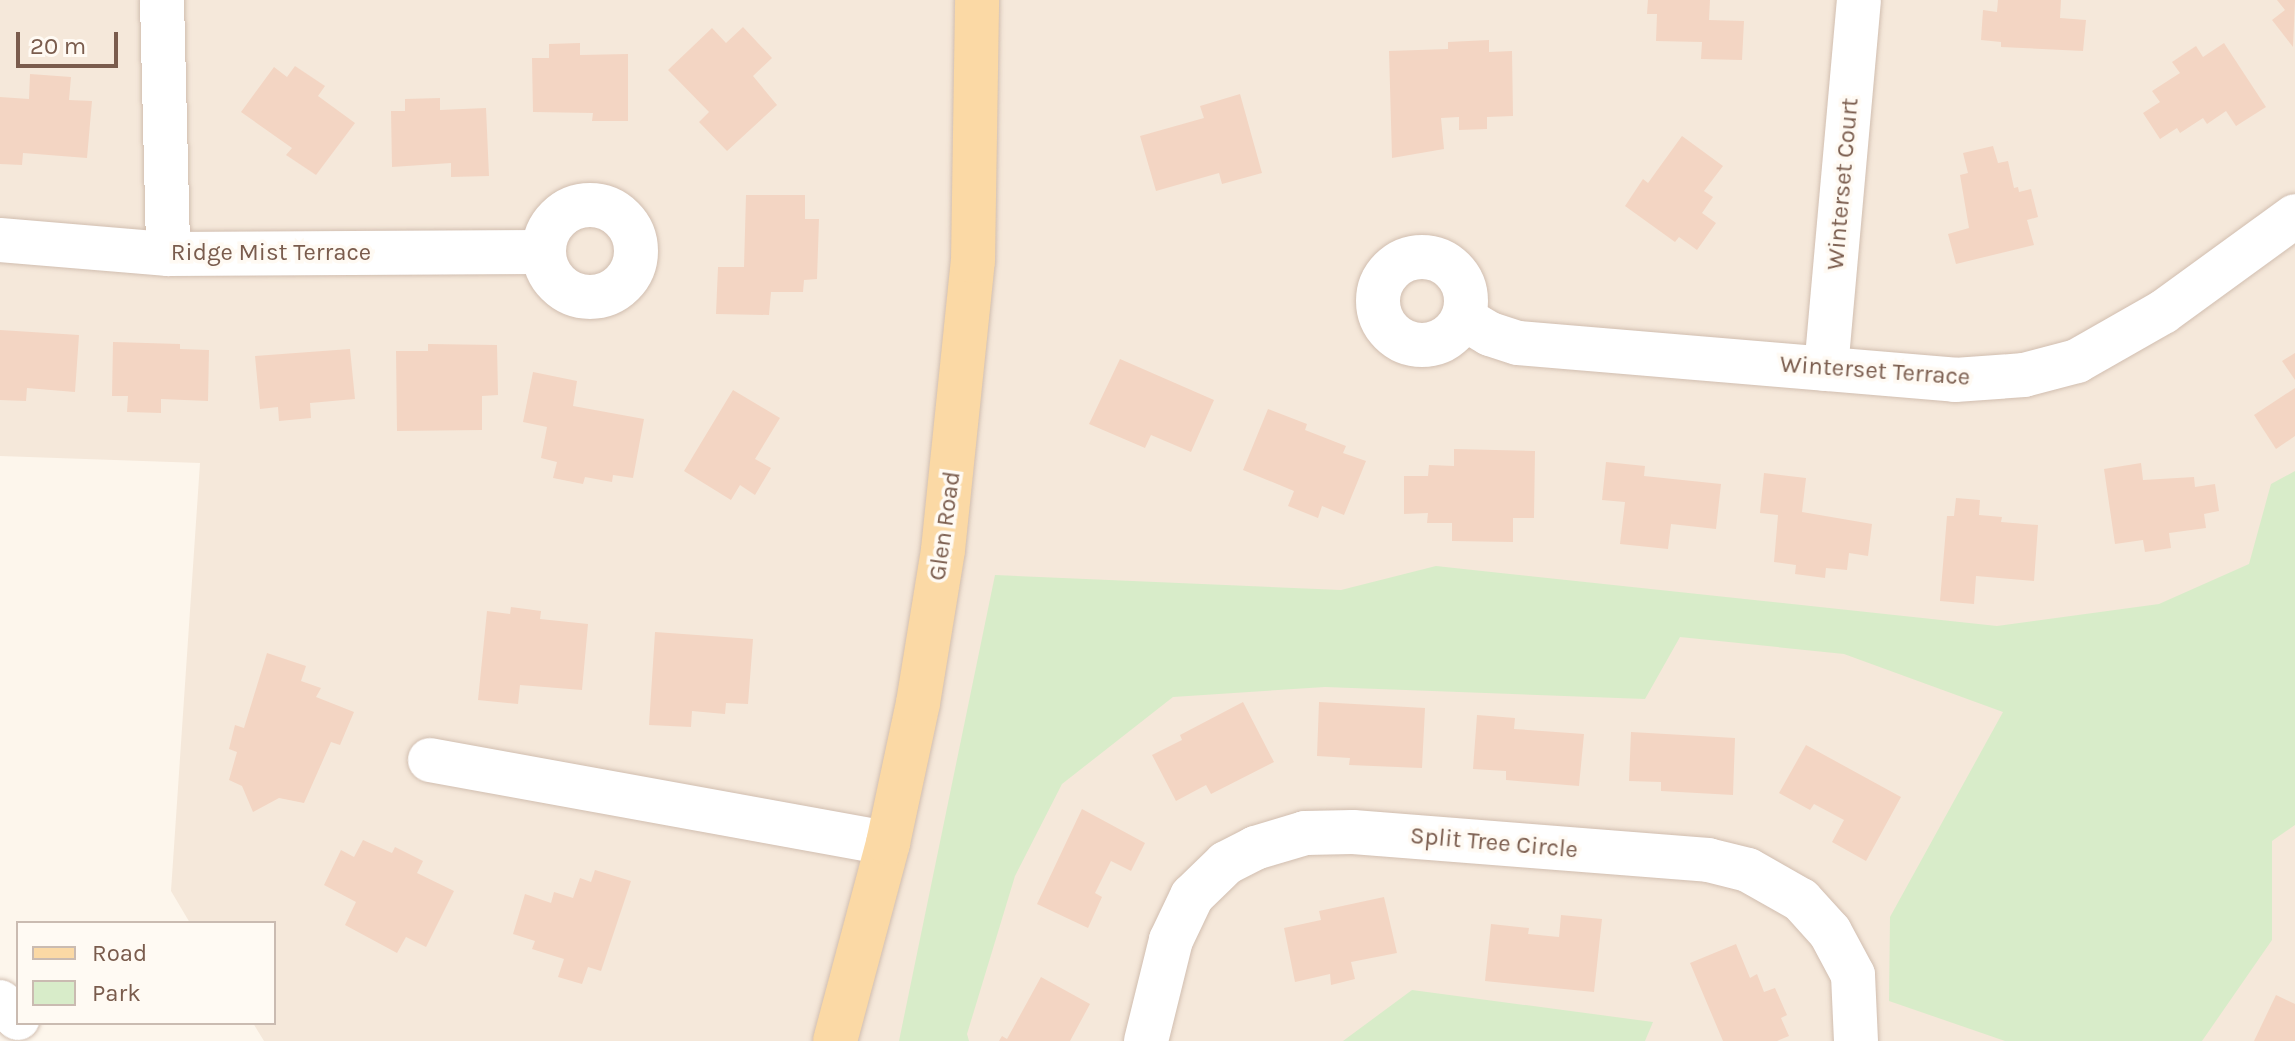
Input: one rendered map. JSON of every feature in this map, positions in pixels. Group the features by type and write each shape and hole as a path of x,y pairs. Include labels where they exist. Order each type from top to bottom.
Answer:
{"main road":[{"name":"Glen Road","path":"835,1041 888,843 918,703 958,427 973,261 977,0"}],"street":[{"path":"162,0 168,254"},
{"name":"Winterset Court","path":"1826,369 1859,0"},
{"name":"Winterset Terrace","path":"1463,318 1490,334 1518,343 1955,380 2024,375 2077,361 2163,312 2295,216"},
{"name":"Ridge Mist Terrace","path":"0,240 168,254 543,252"},
{"path":"430,760 888,843"},
{"name":"Split Tree Circle","path":"1146,1041 1171,940 1192,896 1226,863 1255,848 1305,833 1353,832 1708,860 1748,870 1801,900 1830,932 1853,975 1856,1041"},
{"path":"0,1002 16,1016"}],"shaded area":[{"path":"0,0 2295,0 2295,1041 264,1041 254,1025 276,1025 276,921 189,921 171,891 200,463 0,456"}],"green space":[{"path":"2295,471 2295,825 2272,841 2272,940 2202,1041 2005,1041 1889,1001 1890,917 2003,712 1844,654 1680,637 1645,699 1325,687 1173,697 1062,784 1015,876 967,1034 969,1041 899,1041 995,575 1341,590 1436,566 1997,626 2159,604 2249,564 2271,484"},
{"path":"1412,990 1653,1022 1645,1041 1343,1041"}],"building":[{"path":"1648,0 1710,0 1709,20 1744,21 1742,60 1701,59 1702,42 1656,41 1657,14 1647,14"},
{"path":"1998,0 2061,0 2060,18 2086,20 2083,51 2001,47 2001,42 1981,40 1983,10 1997,12"},
{"path":"2277,0 2295,0 2293,47 2272,20 2285,10"},
{"path":"743,27 772,58 753,76 777,105 727,151 699,122 709,112 668,70 712,28 726,43"},
{"path":"1489,40 1489,52 1512,51 1513,116 1487,117 1487,129 1459,130 1459,117 1441,118 1444,149 1392,158 1389,51 1448,49 1448,42"},
{"path":"580,43 580,55 628,54 628,121 592,121 593,113 533,112 532,58 549,58 549,44"},
{"path":"2224,43 2266,107 2236,126 2226,111 2207,124 2203,118 2180,133 2177,128 2160,139 2143,113 2160,102 2152,91 2180,73 2172,62 2196,46 2203,57"},
{"path":"295,66 325,86 318,96 355,123 316,175 286,155 292,148 241,112 274,67 287,77"},
{"path":"30,74 71,77 69,100 92,101 87,158 23,153 22,165 0,164 0,97 29,99"},
{"path":"1240,94 1262,173 1222,184 1219,173 1156,191 1140,136 1204,118 1200,106"},
{"path":"440,98 440,110 486,108 489,176 451,177 451,163 392,167 391,111 405,111 405,99"},
{"path":"1682,136 1723,166 1704,191 1713,197 1702,213 1716,223 1697,250 1679,237 1675,242 1625,206 1643,179 1648,183"},
{"path":"1993,146 1998,163 2008,161 2014,188 2018,187 2019,192 2031,189 2038,217 2027,220 2034,245 1956,264 1948,234 1969,228 1960,175 1968,173 1963,153"},
{"path":"746,195 805,195 805,219 819,219 817,279 804,280 803,292 771,292 769,315 716,314 718,267 744,267"},
{"path":"0,330 79,335 75,392 27,388 26,401 0,400"},
{"path":"113,342 180,344 180,349 209,350 208,401 161,399 161,413 127,412 128,396 112,396"},
{"path":"428,344 497,345 498,395 482,396 482,430 397,431 396,351 428,351"},
{"path":"350,349 355,399 310,403 311,418 279,421 278,407 260,409 255,356"},
{"path":"2295,353 2295,380 2282,361"},
{"path":"1120,359 1214,400 1191,452 1151,435 1145,448 1089,424"},
{"path":"533,372 577,381 573,406 644,419 633,478 613,475 612,482 585,477 583,484 553,478 557,462 541,458 547,427 523,422"},
{"path":"2295,388 2295,436 2276,449 2254,415"},
{"path":"733,390 780,418 755,459 771,468 755,495 740,485 731,500 684,471"},
{"path":"1268,409 1307,424 1305,430 1346,446 1343,453 1366,461 1344,515 1322,506 1318,518 1288,506 1294,491 1243,470"},
{"path":"1454,449 1535,451 1534,518 1513,518 1513,542 1452,541 1452,523 1427,523 1428,513 1404,514 1404,476 1428,476 1429,465 1454,466"},
{"path":"1606,462 1645,466 1644,476 1721,484 1716,529 1671,524 1668,549 1620,544 1625,502 1602,500"},
{"path":"2141,463 2143,480 2194,477 2195,487 2215,484 2219,511 2204,514 2206,528 2169,533 2171,548 2145,552 2143,540 2115,544 2104,469"},
{"path":"1764,473 1806,478 1802,512 1872,524 1868,556 1849,553 1847,570 1826,568 1825,578 1795,574 1796,565 1774,562 1778,515 1760,513"},
{"path":"1956,498 1980,500 1979,515 2002,517 2001,522 2038,525 2034,581 1976,576 1974,604 1940,601 1947,516 1954,516"},
{"path":"511,607 541,611 540,619 588,624 582,690 520,685 518,704 478,700 487,611 510,614"},
{"path":"655,632 753,639 748,704 726,703 725,714 692,711 691,727 649,725"},
{"path":"267,653 306,666 301,681 321,688 316,697 354,712 340,745 331,742 304,803 279,798 253,812 242,786 229,780 237,752 229,749 235,725 244,728"},
{"path":"1243,702 1274,762 1211,794 1206,785 1176,801 1152,755 1182,740 1180,735"},
{"path":"1319,702 1425,708 1422,768 1349,765 1350,758 1317,756"},
{"path":"1477,715 1515,718 1514,729 1584,734 1579,786 1506,780 1506,771 1473,769"},
{"path":"1631,732 1735,738 1733,795 1661,791 1661,782 1629,781"},
{"path":"1806,745 1901,797 1866,861 1832,842 1844,820 1814,804 1810,810 1779,793"},
{"path":"1082,809 1145,843 1131,871 1111,861 1095,893 1102,897 1088,928 1037,904"},
{"path":"363,840 392,853 395,847 423,861 417,873 454,891 426,947 406,937 397,953 345,925 356,902 324,885 341,850 354,857"},
{"path":"595,870 631,881 601,971 588,967 582,984 558,977 564,959 532,949 535,941 513,934 525,894 551,903 554,892 573,898 580,878 591,882"},
{"path":"1384,897 1397,953 1351,962 1355,979 1331,985 1330,974 1295,982 1284,928 1321,920 1319,911"},
{"path":"1561,915 1602,919 1594,992 1485,981 1491,924 1529,928 1528,934 1559,937"},
{"path":"1736,944 1750,978 1757,974 1764,992 1775,988 1787,1015 1781,1018 1789,1036 1777,1041 1723,1041 1690,963"},
{"path":"1041,977 1090,1004 1070,1041 999,1041 1002,1036 1007,1039"},
{"path":"2276,995 2295,1004 2295,1041 2254,1041"}]}
